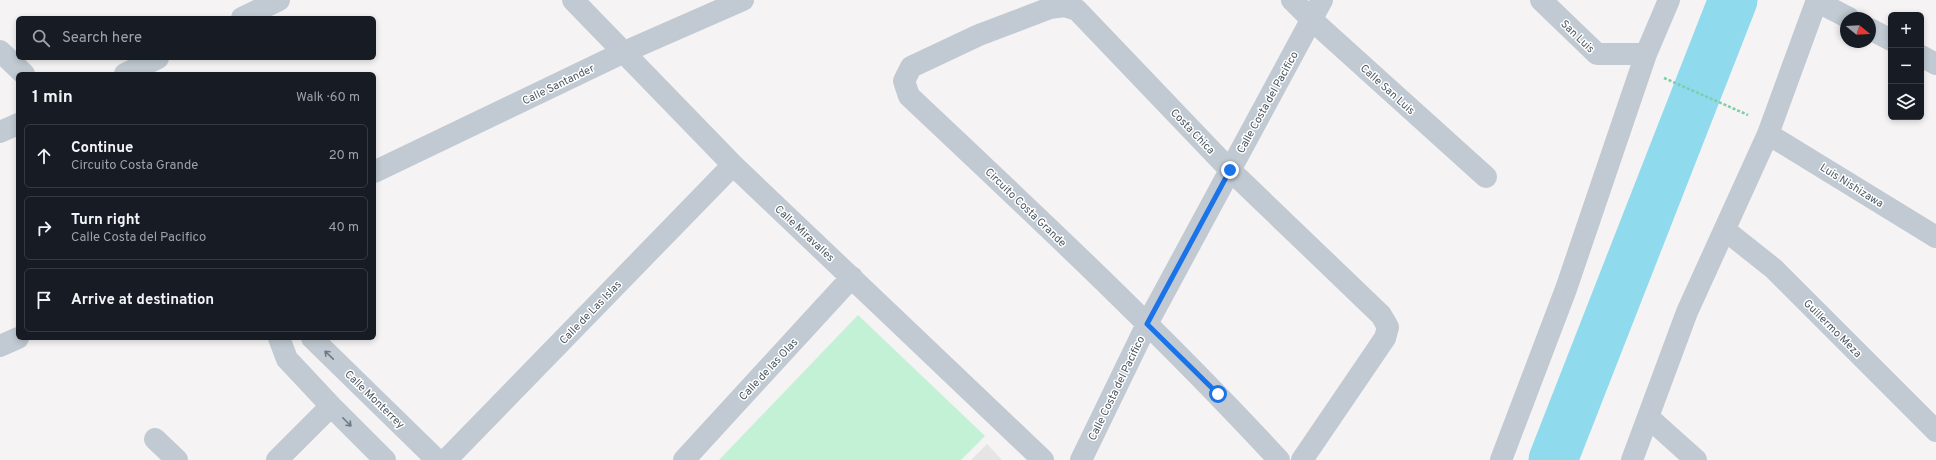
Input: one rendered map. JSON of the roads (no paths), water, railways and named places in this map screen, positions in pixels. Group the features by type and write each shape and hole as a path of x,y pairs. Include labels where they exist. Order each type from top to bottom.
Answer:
{"street":[{"path":"246,16 279,0"},
{"name":"Calle Miravalles","path":"572,0 622,53 733,165 1043,460"},
{"name":"Calle Santander","path":"376,171 622,53 743,0"},
{"name":"Calle San Luis","path":"1292,0 1312,20 1486,177"},
{"name":"Calle Costa del Pacifico","path":"1081,460 1147,324 1322,0"},
{"name":"San Luis","path":"1541,0 1596,54 1646,54"},
{"path":"1501,460 1566,289 1646,54 1669,0"},
{"path":"1632,460 1687,312 1768,134 1816,0 1840,13"},
{"name":"Costa Chica","path":"1064,6 1077,10 1230,170 1381,315 1388,327 1385,338 1302,460"},
{"name":"Circuito Costa Grande","path":"1064,6 1050,8 980,35 910,67 904,81 909,96 1147,324 1218,394 1279,460"},
{"path":"1876,32 1888,38"},
{"path":"0,51 22,72"},
{"path":"1924,58 1936,64"},
{"path":"129,72 154,60"},
{"path":"0,132 16,125"},
{"name":"Luis Nishizawa","path":"1768,134 1936,237"},
{"name":"Calle de Las Islas","path":"446,460 733,165"},
{"name":"Guillermo Meza","path":"1725,230 1774,269 1936,431"},
{"name":"Calle de las Olas","path":"684,460 852,277"},
{"path":"0,346 16,339"},
{"path":"280,340 287,359 385,460"},
{"name":"Calle Monterrey","path":"314,340 437,460"},
{"path":"277,460 331,406"},
{"path":"1648,417 1696,460"},
{"path":"155,439 176,460"}],"waterway":[{"path":"1553,460 1733,0"}]}
